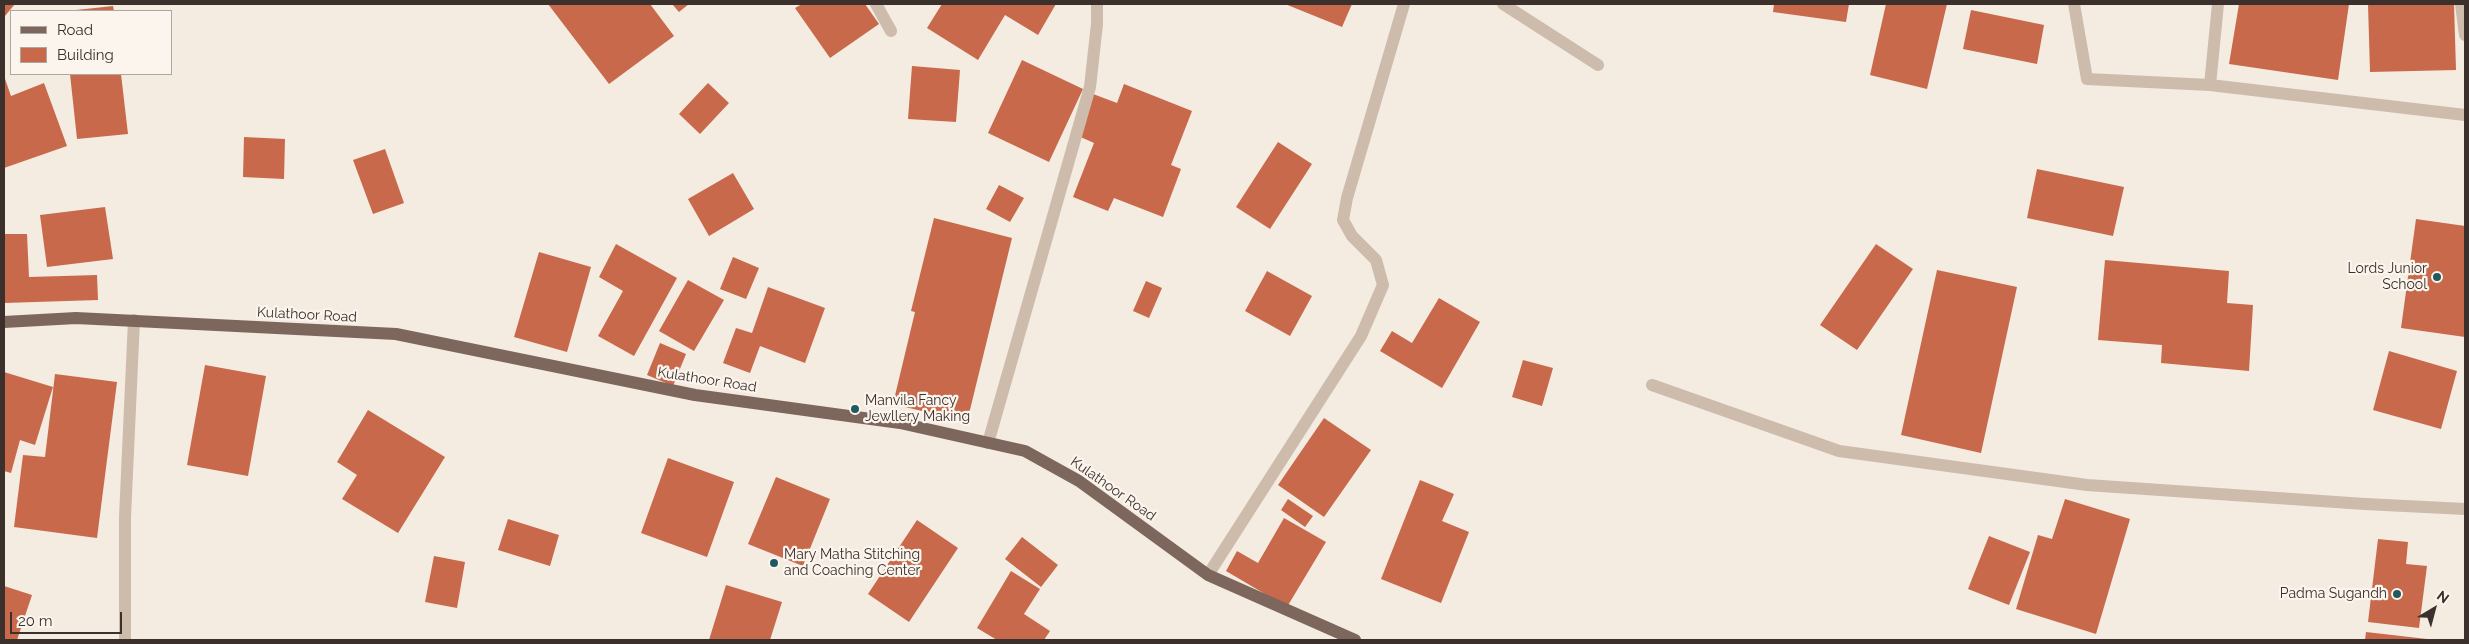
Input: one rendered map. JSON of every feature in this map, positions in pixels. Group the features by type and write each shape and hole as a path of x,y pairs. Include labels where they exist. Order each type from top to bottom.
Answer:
{"main road":[{"name":"Kulathoor Road","path":"4,322 76,318 396,334 695,395 900,423 1025,451 1079,481 1208,575 1355,640"}],"street":[{"path":"876,4 892,31"},
{"path":"988,443 1090,87 1097,24 1097,4"},
{"path":"1208,575 1360,336 1383,285 1376,260 1352,236 1343,220 1347,198 1404,4"},
{"path":"1503,4 1598,65"},
{"path":"2074,4 2087,79 2210,85 2465,115"},
{"path":"2210,85 2218,4"},
{"path":"2461,4 2465,35"},
{"path":"125,640 125,517 134,320"},
{"path":"1652,385 1839,451 2088,485 2465,509"}],"building":[{"path":"4,4 15,4 5,16 4,15"},
{"path":"548,4 650,4 674,36 609,84"},
{"path":"672,4 689,4 679,12"},
{"path":"802,4 865,4 879,24 830,58 795,8"},
{"path":"942,4 1056,4 1038,35 1005,15 978,60 927,28"},
{"path":"1285,4 1352,4 1342,27"},
{"path":"1774,4 1849,4 1846,22 1773,12"},
{"path":"1886,4 1947,4 1927,89 1870,75"},
{"path":"2239,4 2349,4 2338,80 2229,64"},
{"path":"2368,4 2454,4 2456,70 2370,72"},
{"path":"113,6 114,10 76,10"},
{"path":"1971,10 2044,25 2037,64 1963,49"},
{"path":"1022,60 1083,89 1049,162 988,133"},
{"path":"912,66 960,70 956,122 908,119"},
{"path":"70,75 121,75 128,134 77,139"},
{"path":"4,76 11,96 44,83 67,146 4,168"},
{"path":"708,83 729,103 700,134 679,114"},
{"path":"1124,84 1192,111 1171,165 1181,169 1163,217 1114,198 1108,211 1073,197 1094,143 1076,135 1093,94 1117,103"},
{"path":"244,137 285,139 284,179 243,177"},
{"path":"1278,142 1312,164 1270,229 1236,207"},
{"path":"385,149 404,203 373,214 353,160"},
{"path":"2037,169 2124,187 2113,236 2027,218"},
{"path":"733,173 754,209 709,236 688,199"},
{"path":"999,185 1024,198 1010,222 986,209"},
{"path":"105,207 113,259 47,267 40,215"},
{"path":"934,218 1012,238 967,422 893,404 915,312 911,311"},
{"name":"Lords Junior School","path":"2416,219 2465,226 2465,337 2401,328"},
{"path":"4,234 27,234 29,277 97,275 98,300 4,303"},
{"path":"616,244 677,278 634,356 598,336 623,291 599,277"},
{"path":"1876,244 1913,269 1857,350 1820,325"},
{"path":"539,252 591,267 567,352 514,337"},
{"path":"733,257 759,268 746,299 720,289"},
{"path":"2105,260 2229,271 2227,303 2253,305 2249,371 2161,363 2162,345 2098,340"},
{"path":"1937,270 2017,287 1981,453 1901,435"},
{"path":"1267,271 1312,296 1290,336 1245,311"},
{"path":"688,280 724,300 694,351 659,331"},
{"path":"1146,281 1162,288 1149,318 1133,311"},
{"path":"768,287 825,308 805,363 760,346 750,373 723,363 736,328 752,333"},
{"path":"1439,298 1480,322 1442,388 1380,351 1392,331 1412,343"},
{"path":"660,343 686,354 673,386 647,375"},
{"path":"2389,351 2457,371 2441,429 2373,410"},
{"path":"1523,360 1553,368 1542,406 1512,397"},
{"path":"205,365 266,376 248,476 187,465"},
{"path":"4,372 53,387 35,445 20,440 11,473 4,471"},
{"path":"55,374 117,382 97,538 14,527 23,455 45,457"},
{"path":"368,410 445,457 398,533 342,499 357,475 337,462"},
{"path":"1324,418 1371,450 1324,517 1278,485"},
{"path":"668,458 734,482 707,557 641,533"},
{"path":"776,477 830,499 803,566 748,544"},
{"path":"1420,480 1454,494 1442,521 1469,532 1441,603 1381,579"},
{"path":"1288,499 1313,516 1305,527 1281,510"},
{"path":"2065,499 2130,519 2096,634 2016,609 2038,535 2052,539"},
{"path":"1284,518 1326,542 1287,607 1226,571 1237,551 1258,563"},
{"path":"508,519 559,535 550,566 498,550"},
{"path":"917,520 958,548 909,622 868,594"},
{"path":"1989,536 2030,552 2009,605 1968,589"},
{"path":"1022,537 1058,565 1041,587 1005,559"},
{"name":"Padma Sugandh","path":"2378,539 2408,542 2406,564 2427,566 2419,628 2368,622"},
{"path":"434,556 465,562 457,608 425,602"},
{"path":"1011,571 1040,589 1024,614 1050,631 1044,640 997,640 977,628"},
{"path":"726,585 782,602 770,640 709,640"},
{"path":"4,586 32,595 17,640 4,640"},
{"path":"2366,632 2427,639 2427,640 2365,640"}],"place":[{"name":"Lords Junior School","path":"2437,277"},
{"name":"Manvila Fancy Jewllery Making","path":"855,409"},
{"name":"Mary Matha Stitching and Coaching Center","path":"774,563"},
{"name":"Padma Sugandh","path":"2397,594"}]}
